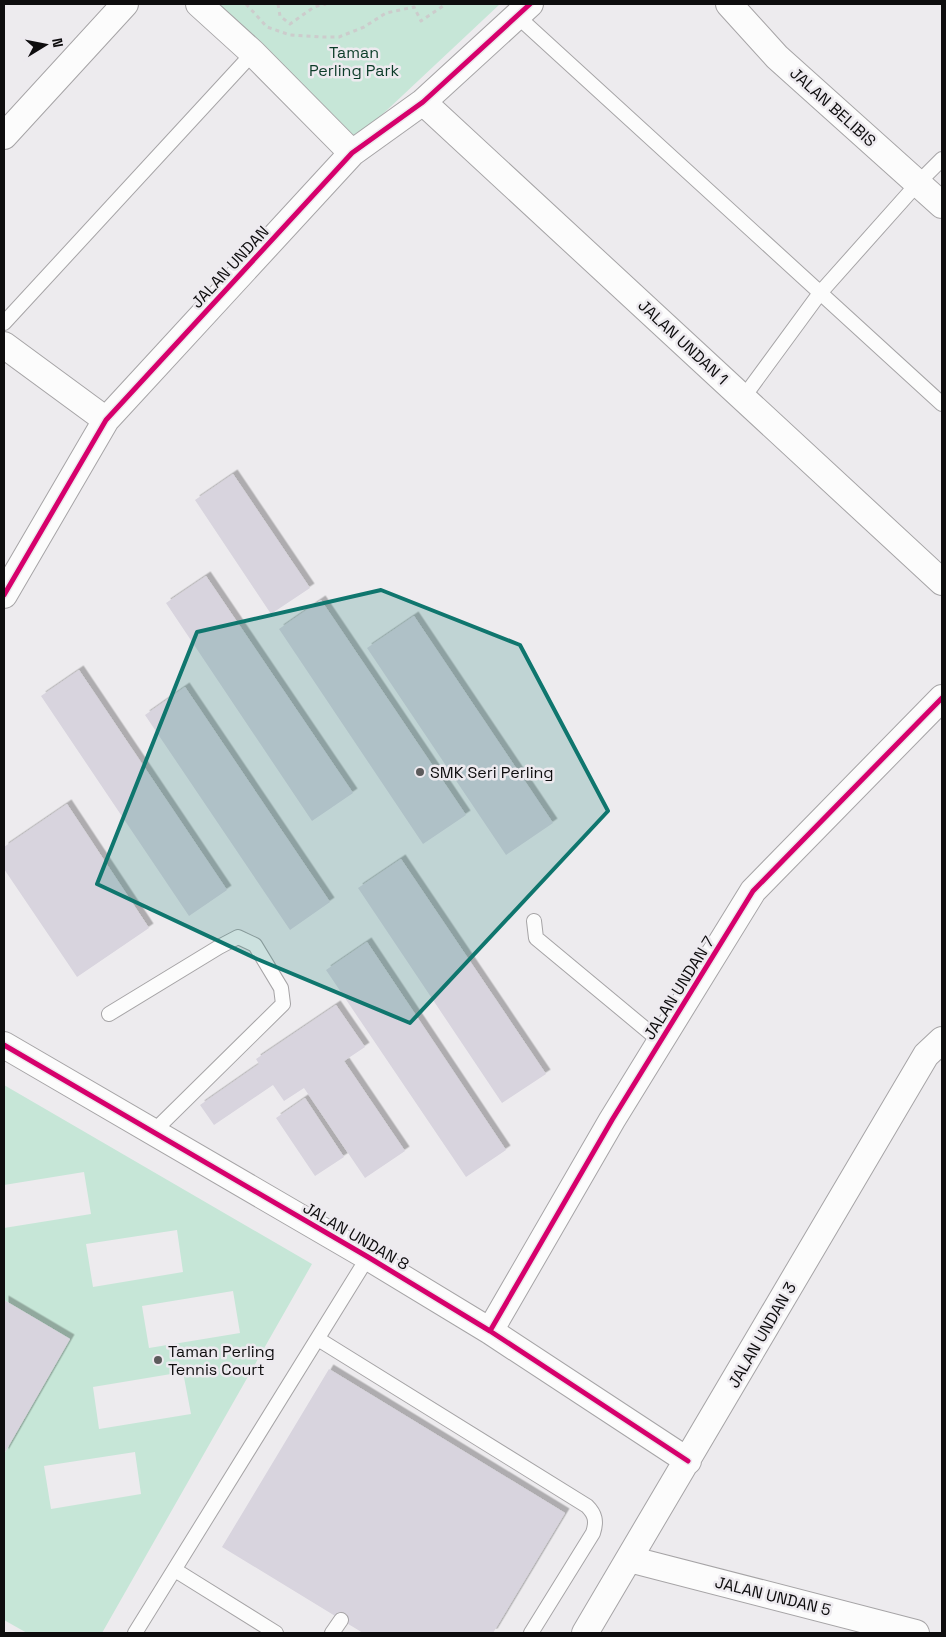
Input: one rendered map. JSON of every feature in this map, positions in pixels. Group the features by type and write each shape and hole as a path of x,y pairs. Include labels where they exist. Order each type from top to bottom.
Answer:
{"street":[{"path":"4,136 125,4"},
{"path":"199,4 253,53 352,153"},
{"name":"JALAN BELIBIS","path":"729,4 776,57 942,205"},
{"name":"JALAN UNDAN","path":"4,595 106,420 352,153 423,102 523,10"},
{"name":"JALAN UNDAN 1","path":"423,102 942,582"},
{"path":"4,345 106,420"},
{"name":"JALAN UNDAN 7","path":"490,1331 612,1120 753,891 942,698"},
{"name":"JALAN UNDAN 3","path":"585,1633 926,1055 942,1040"},
{"name":"JALAN UNDAN 8","path":"4,1045 152,1133 368,1257 490,1331 688,1461"},
{"name":"JALAN UNDAN 5","path":"629,1559 916,1633"}],"lane":[{"path":"523,10 820,293 942,404"},
{"path":"4,323 253,53"},
{"path":"743,398 820,293 918,183 942,159"},
{"path":"534,921 536,938 660,1041"},
{"path":"109,1014 238,937 254,945 281,988 283,1004 152,1133"},
{"path":"135,1633 368,1257"},
{"path":"318,1339 570,1495 592,1511 596,1525 593,1533 531,1633"},
{"path":"175,1570 276,1633"},
{"path":"332,1633 341,1620"}],"path":[{"path":"246,4 267,28 290,35 323,37 339,37 364,27 386,13 414,7 421,21 446,4"},
{"path":"278,4 280,16 290,24 314,7 326,4"}],"highlighted area":[{"path":"381,590 520,645 608,811 410,1023 257,959 97,884 197,632"}],"green space":[{"name":"Taman Perling Park","path":"213,4 500,4 354,141"},
{"name":"Taman Perling Tennis Court","path":"4,1085 312,1264 102,1633 27,1633 4,1620 4,1454 70,1339 4,1300 4,1228 91,1214 84,1172 4,1185","holes":["177,1230 183,1272 93,1287 86,1244","233,1291 240,1333 149,1348 142,1306","183,1372 191,1414 99,1429 93,1387","135,1452 141,1494 51,1509 44,1466"]}],"building":[{"path":"233,474 310,588 271,614 195,500"},
{"path":"206,576 353,793 312,821 166,603"},
{"path":"321,600 466,815 423,844 279,629"},
{"path":"414,616 553,823 506,855 367,648"},
{"path":"79,670 227,890 189,916 41,696"},
{"path":"185,687 330,902 290,930 145,715"},
{"path":"67,804 149,928 77,977 4,869 4,847"},
{"path":"401,859 546,1074 502,1103 358,888"},
{"path":"367,942 506,1150 466,1177 326,970"},
{"path":"336,1005 365,1047 344,1061 405,1151 365,1178 304,1088 284,1101 273,1085 214,1125 200,1105 259,1064 256,1059"},
{"path":"305,1098 344,1157 315,1176 276,1118"},
{"path":"4,1300 70,1339 4,1454"},
{"path":"329,1369 565,1513 493,1633 363,1633 222,1547"}],"cycle path":[{"path":"4,595 106,420 352,153 423,102 530,4"},
{"path":"490,1331 612,1120 753,891 942,698"},
{"path":"4,1045 368,1257 490,1331 688,1461"}],"place":[{"name":"SMK Seri Perling","path":"420,772"},
{"name":"Taman Perling Tennis Court","path":"158,1360"}]}
